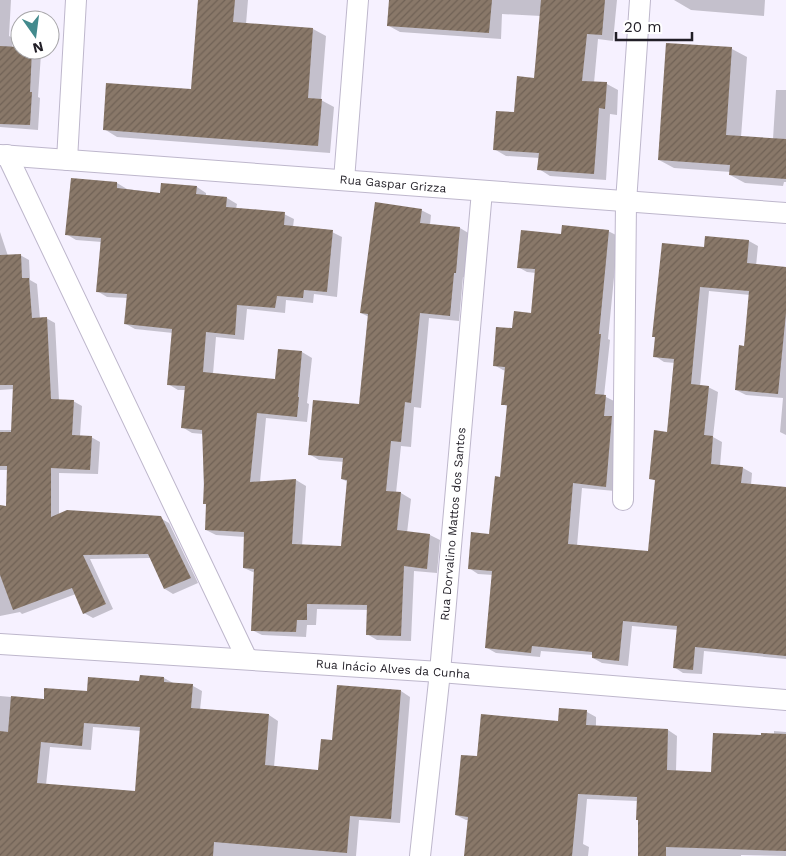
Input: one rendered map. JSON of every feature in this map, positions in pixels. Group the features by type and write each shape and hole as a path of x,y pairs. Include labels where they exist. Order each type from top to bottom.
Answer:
{"street":[{"path":"67,160 76,0"},
{"path":"344,180 358,0"},
{"path":"623,500 626,202 640,0"},
{"path":"4,155 247,660"},
{"name":"Rua Gaspar Grizza","path":"4,155 786,213"},
{"name":"Rua Dorvalino Mattos dos Santos","path":"420,856 440,672 482,191"},
{"name":"Rua Inácio Alves da Cunha","path":"0,644 440,672 786,700"}],"building":[{"path":"198,0 235,0 233,22 313,28 308,98 322,99 318,146 103,130 106,83 191,89"},
{"path":"389,0 492,0 489,33 387,26"},
{"path":"541,0 605,0 602,35 587,34 582,81 607,82 605,109 599,108 594,174 537,170 539,153 493,150 496,111 514,112 517,76 534,78"},
{"path":"666,43 732,47 726,135 786,139 786,179 729,175 730,165 658,160"},
{"path":"0,46 10,46 10,60 32,60 30,125 0,124"},
{"path":"71,178 117,182 117,188 160,193 161,183 197,186 196,194 227,197 226,207 285,212 284,225 333,230 327,292 304,290 303,298 277,296 275,308 237,305 235,335 206,332 203,372 275,379 278,349 302,351 297,417 257,413 250,482 296,479 292,544 341,546 347,480 341,479 343,458 308,455 313,400 359,404 368,314 360,313 375,202 422,209 420,223 460,227 450,316 420,313 411,403 405,402 401,442 391,441 386,491 401,492 397,530 430,534 427,569 404,566 401,636 366,635 367,605 307,604 307,620 297,620 296,632 251,631 254,569 243,568 244,532 205,530 206,504 203,504 202,430 181,428 185,386 167,385 172,329 124,324 127,294 96,292 101,238 65,235"},
{"path":"562,225 609,230 595,394 606,395 604,416 612,416 606,487 573,483 568,544 648,551 655,480 649,479 654,430 667,432 674,359 653,357 655,337 652,337 662,243 704,247 705,236 749,240 747,263 786,267 786,313 778,394 735,390 739,345 744,346 749,291 700,287 691,384 709,386 704,435 713,436 711,464 743,467 741,483 786,487 786,656 695,647 693,670 673,668 677,626 623,621 619,661 592,658 592,652 532,646 531,653 485,648 492,571 468,569 471,532 489,534 495,476 500,477 507,405 501,405 505,367 493,366 496,327 512,328 514,311 531,313 535,269 517,268 521,230 561,234"},
{"path":"21,254 22,278 29,278 32,318 47,317 51,399 74,400 72,435 92,436 90,470 51,468 51,517 67,510 161,516 191,578 164,589 148,554 83,555 106,604 83,614 72,588 13,610 0,575 0,505 6,506 7,466 0,466 0,432 11,432 13,385 0,385 0,255"},
{"path":"140,675 164,677 164,682 193,684 191,708 269,714 265,765 318,770 321,739 332,740 337,685 401,690 391,819 350,816 347,853 214,842 213,856 0,856 0,731 8,732 11,696 44,699 44,688 87,691 88,677 139,681","holes":["84,723 140,727 135,791 37,783 41,742 82,746"]},
{"path":"559,708 587,710 586,725 668,729 667,770 711,772 713,733 786,734 786,851 666,847 666,856 638,856 637,797 578,794 572,856 464,856 468,817 455,815 461,755 477,756 481,714 558,721"}]}
